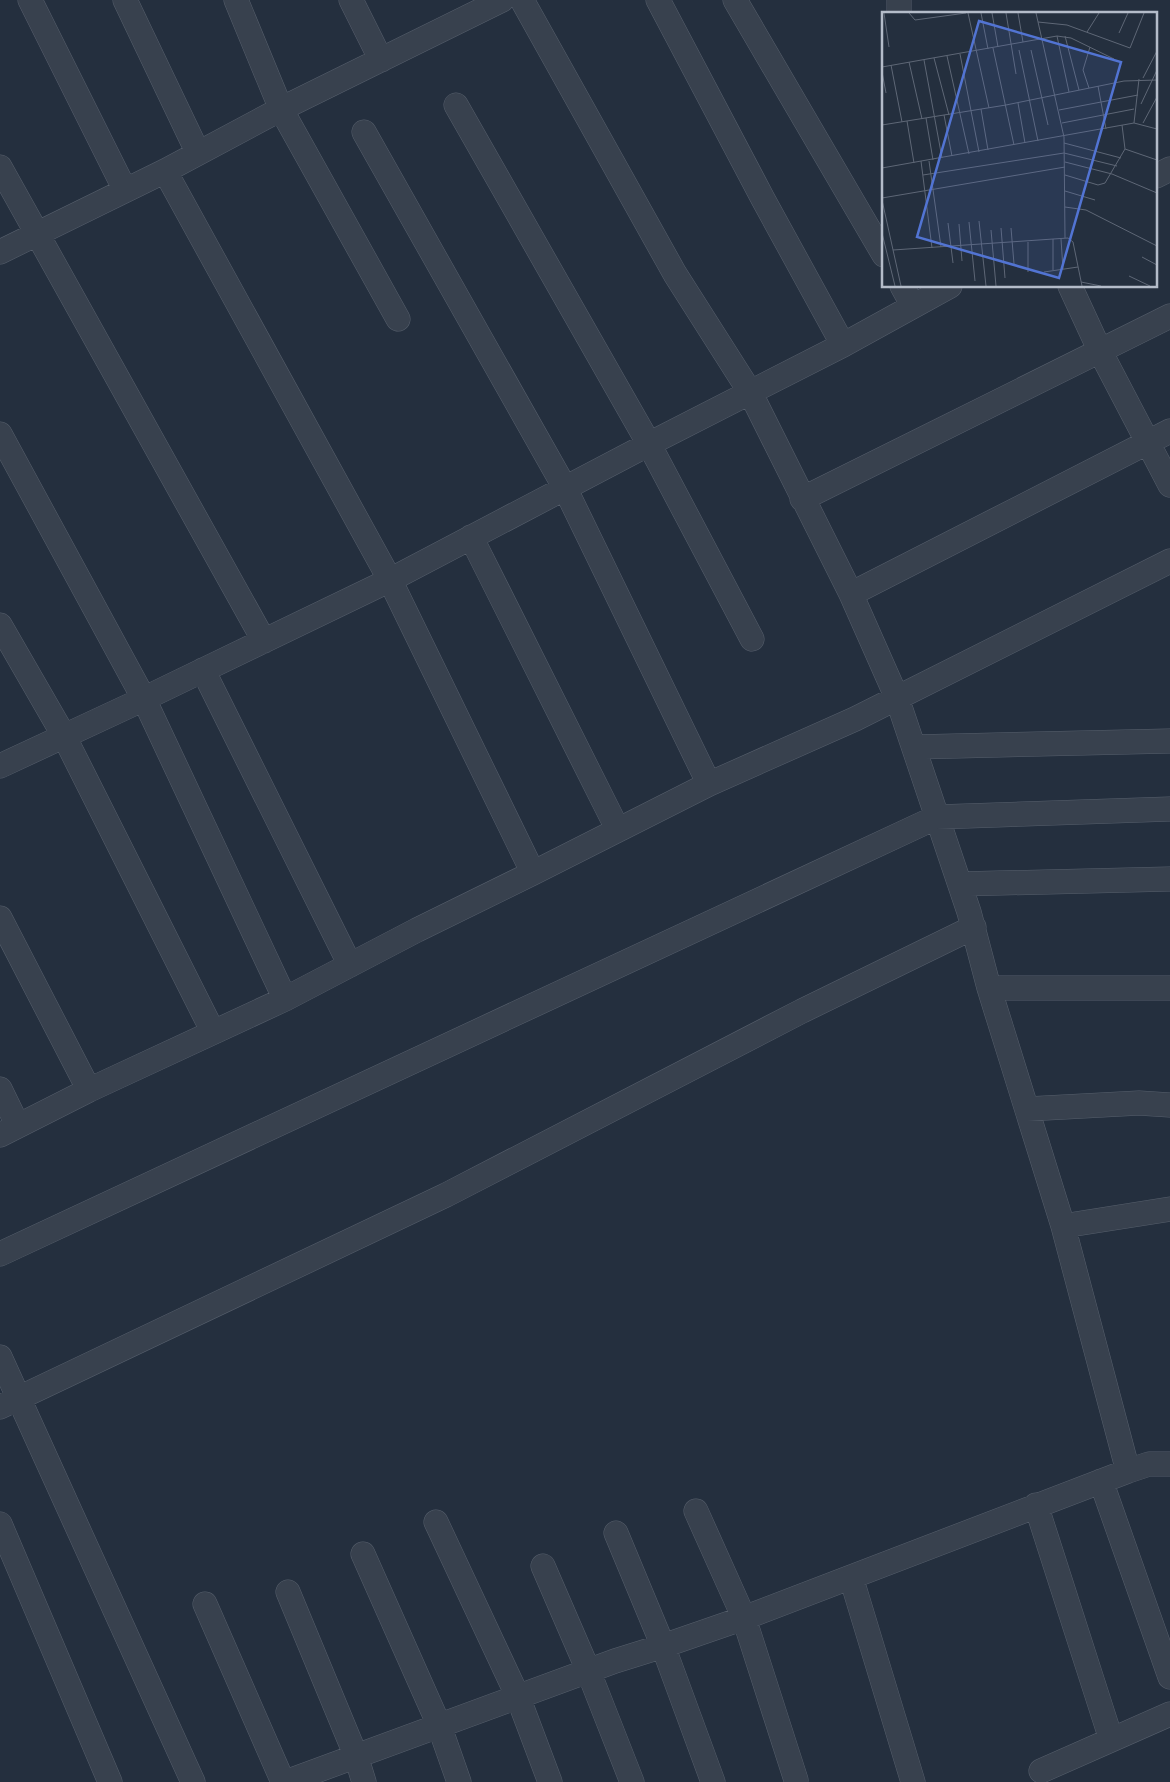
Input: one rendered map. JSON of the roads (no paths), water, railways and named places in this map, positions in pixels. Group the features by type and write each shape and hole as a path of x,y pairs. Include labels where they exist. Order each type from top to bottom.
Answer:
{"street":[{"path":"30,0 125,190"},
{"path":"124,0 198,153"},
{"path":"236,0 281,109 398,319"},
{"path":"351,0 381,60"},
{"path":"0,252 165,171 281,109 502,0"},
{"path":"522,0 675,274 750,392 851,594 897,698 974,927 989,988 1063,1226 1128,1471"},
{"path":"658,0 763,199 843,345"},
{"path":"735,0 882,252"},
{"path":"456,105 649,444 752,639"},
{"path":"364,132 565,488 709,784"},
{"path":"0,167 264,641"},
{"path":"1158,175 1170,169"},
{"path":"165,171 390,580 533,873"},
{"path":"0,766 144,699 390,580 843,345 907,296 941,288"},
{"path":"1071,288 1100,351 1170,485"},
{"path":"802,499 1170,316"},
{"path":"851,594 1170,431"},
{"path":"0,434 144,699 285,999"},
{"path":"470,537 618,830"},
{"path":"0,1089 9,1131 89,1090 285,999 417,930 709,784 855,719 1170,561"},
{"path":"0,625 64,736 214,1032"},
{"path":"203,670 350,965"},
{"path":"914,747 1170,741"},
{"path":"0,1254 937,818 1170,809"},
{"path":"960,884 1170,879"},
{"path":"0,918 89,1090"},
{"path":"9,1403 446,1195 802,1012 974,927"},
{"path":"989,988 1170,988"},
{"path":"1027,1109 1139,1103 1170,1105"},
{"path":"1063,1226 1170,1209"},
{"path":"0,1357 9,1403 193,1782"},
{"path":"205,1604 284,1782 588,1670 744,1618 1128,1471 1149,1464 1170,1464"},
{"path":"1101,1481 1170,1677"},
{"path":"1036,1505 1111,1740"},
{"path":"696,1511 744,1618 796,1780"},
{"path":"436,1522 518,1697 550,1782"},
{"path":"0,1524 110,1782"},
{"path":"616,1533 663,1646 713,1782"},
{"path":"363,1554 439,1725 459,1782"},
{"path":"543,1566 588,1670 632,1782"},
{"path":"851,1577 914,1782"},
{"path":"288,1592 356,1756 364,1782"},
{"path":"1041,1771 1170,1714"}]}
